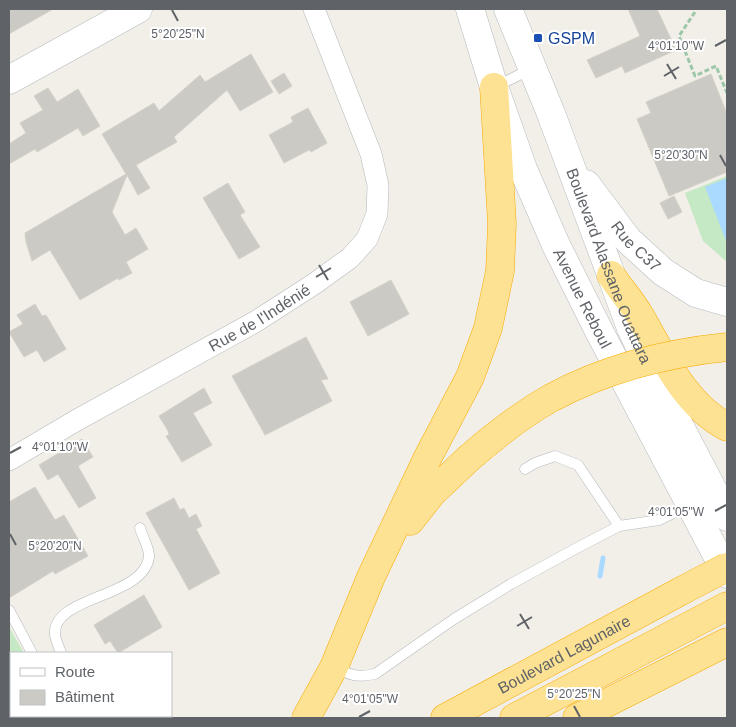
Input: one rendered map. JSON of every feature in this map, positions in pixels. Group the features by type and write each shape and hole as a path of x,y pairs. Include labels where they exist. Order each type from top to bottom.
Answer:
{"highway":[{"path":"306,718 334,667 371,578 428,457 470,377 488,328 500,271 502,224 494,87"},
{"path":"611,275 639,314 669,368 687,394 713,419 727,427"},
{"path":"371,578 432,493 468,458 504,428 552,398 597,378 663,357 727,348"},
{"name":"Boulevard Lagunaire","path":"445,718 727,567"},
{"name":"Boulevard Lagunaire","path":"514,718 727,606"},
{"path":"577,718 721,645"}],"main road":[{"path":"9,80 138,9"},
{"name":"Avenue Reboul","path":"470,9 494,87 523,169 556,245 600,333 727,574"},
{"name":"Boulevard Alassane Ouattara","path":"508,9 550,111 631,328 657,383 727,517"},
{"name":"Rue C37","path":"568,160 628,240 663,272 696,292 727,302"}],"street":[{"name":"Rue de l'Indénié","path":"9,460 254,322 314,284 350,258 367,240 377,214 378,185 371,154 314,9"}],"lane":[{"path":"494,87 532,68"},
{"path":"525,469 535,463 555,456 578,465 619,526"},
{"path":"334,667 350,675 363,676 375,674 454,619 510,584 619,526 659,520 690,505"},
{"path":"61,652 55,633 59,620 70,608 114,591 136,578 145,568 150,556 140,528"},
{"path":"9,610 31,652"}],"path":[{"path":"695,12 679,36 695,76 716,66 727,93"}],"green space":[{"path":"727,176 727,262 703,241 685,193"},
{"path":"9,627 23,652 10,652 10,717 22,717 9,718"}],"water":[{"path":"727,178 727,243 705,187"}],"building":[{"path":"9,9 53,9 9,34"},
{"path":"628,9 657,9 676,50 625,73 622,66 596,78 587,60 640,36"},
{"path":"251,54 273,92 240,111 227,90 174,137 177,142 136,165 150,188 138,195 127,175 112,212 125,235 136,228 148,249 126,262 132,273 119,280 118,278 80,300 50,250 32,261 25,233 126,174 102,134 154,103 159,111 200,75 205,82"},
{"path":"284,73 292,86 279,94 271,81"},
{"path":"711,74 727,114 727,172 669,196 637,119 651,113 646,102"},
{"path":"48,88 57,102 78,89 100,126 83,136 78,128 37,152 35,149 9,164 9,144 26,133 20,123 43,110 34,96"},
{"path":"308,108 327,143 284,163 269,135 293,122 291,117"},
{"path":"228,183 245,212 240,215 260,247 239,259 203,198"},
{"path":"674,196 682,212 668,219 660,203"},
{"path":"391,280 409,314 368,336 350,302"},
{"path":"35,304 42,316 46,315 66,349 44,362 37,350 24,357 9,332 23,324 17,315"},
{"path":"306,337 328,379 321,380 332,401 265,435 232,376"},
{"path":"204,388 212,403 193,413 212,445 182,462 166,436 169,435 168,431 159,416"},
{"path":"82,439 93,457 78,466 96,498 79,508 58,474 48,480 39,465"},
{"path":"35,487 55,520 64,515 88,556 55,574 53,571 9,598 9,502"},
{"path":"174,498 180,510 184,508 189,518 196,514 202,526 196,529 220,573 189,590 146,513"},
{"path":"144,595 162,627 117,652 110,641 105,644 94,625"}],"waterway":[{"path":"600,576 603,558"}],"place":[{"name":"GSPM","path":"538,38"}]}
